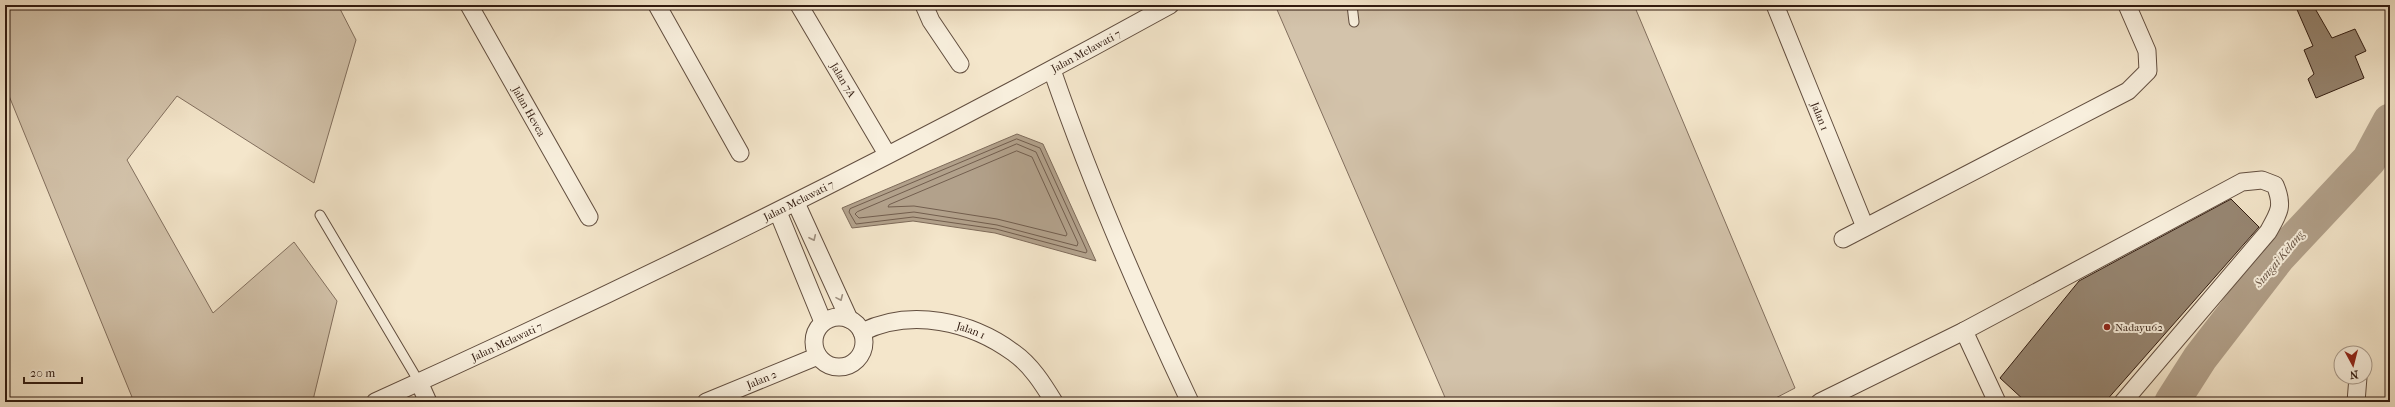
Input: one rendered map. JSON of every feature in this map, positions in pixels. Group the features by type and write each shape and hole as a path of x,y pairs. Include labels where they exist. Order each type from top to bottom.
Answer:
{"street":[{"name":"Jalan Hevea","path":"469,5 589,217"},
{"path":"657,5 740,153"},
{"name":"Jalan 7A","path":"799,5 887,154"},
{"path":"924,5 931,21 960,64"},
{"name":"Jalan Melawati 7","path":"375,402 778,212 887,154 1052,70 1170,5"},
{"name":"Jalan 1","path":"1775,5 1865,227"},
{"path":"1843,239 2128,91 2148,71 2147,51 2127,5"},
{"path":"1052,70 1071,124 1161,341 1190,402"},
{"path":"1831,400 1964,331 2242,182 2262,180 2275,185 2280,197 2280,212 2268,232 2123,402"},
{"path":"796,203 849,319"},
{"path":"778,212 823,322"},
{"path":"831,318 849,319 857,324 862,332 864,346 857,359 851,364 837,367 829,365 818,356 814,341 815,334 823,322 831,318"},
{"name":"Jalan 1","path":"862,332 880,323 920,318 969,328 1014,353 1040,379 1054,402"},
{"path":"1964,331 1997,402"},
{"name":"Jalan 2","path":"706,402 818,356"},
{"path":"419,382 428,402"},
{"path":"2356,402 2357,385"}],"lane":[{"path":"1352,5 1354,22"},
{"path":"320,215 419,382"}],"shaded area":[{"path":"5,5 338,5 356,40 314,183 177,96 127,160 213,313 294,242 337,301 313,400 308,402 134,402 5,86"},
{"path":"1275,5 1634,5 1795,388 1768,402 1447,402"}],"water":[{"path":"1017,134 1043,144 1096,261 995,233 913,221 852,228 842,208"}],"building":[{"path":"2295,5 2313,5 2332,38 2355,29 2366,51 2355,56 2364,78 2316,98 2308,79 2314,74 2304,50 2313,46"},
{"name":"Nadayu62","path":"2231,199 2259,227 2105,402 2026,402 2000,378 2079,281"}],"waterway":[{"name":"Sungai Kelang","path":"2172,402 2200,358 2278,257 2369,160 2390,121"}],"place":[{"name":"Nadayu62","path":"2107,327"}]}
